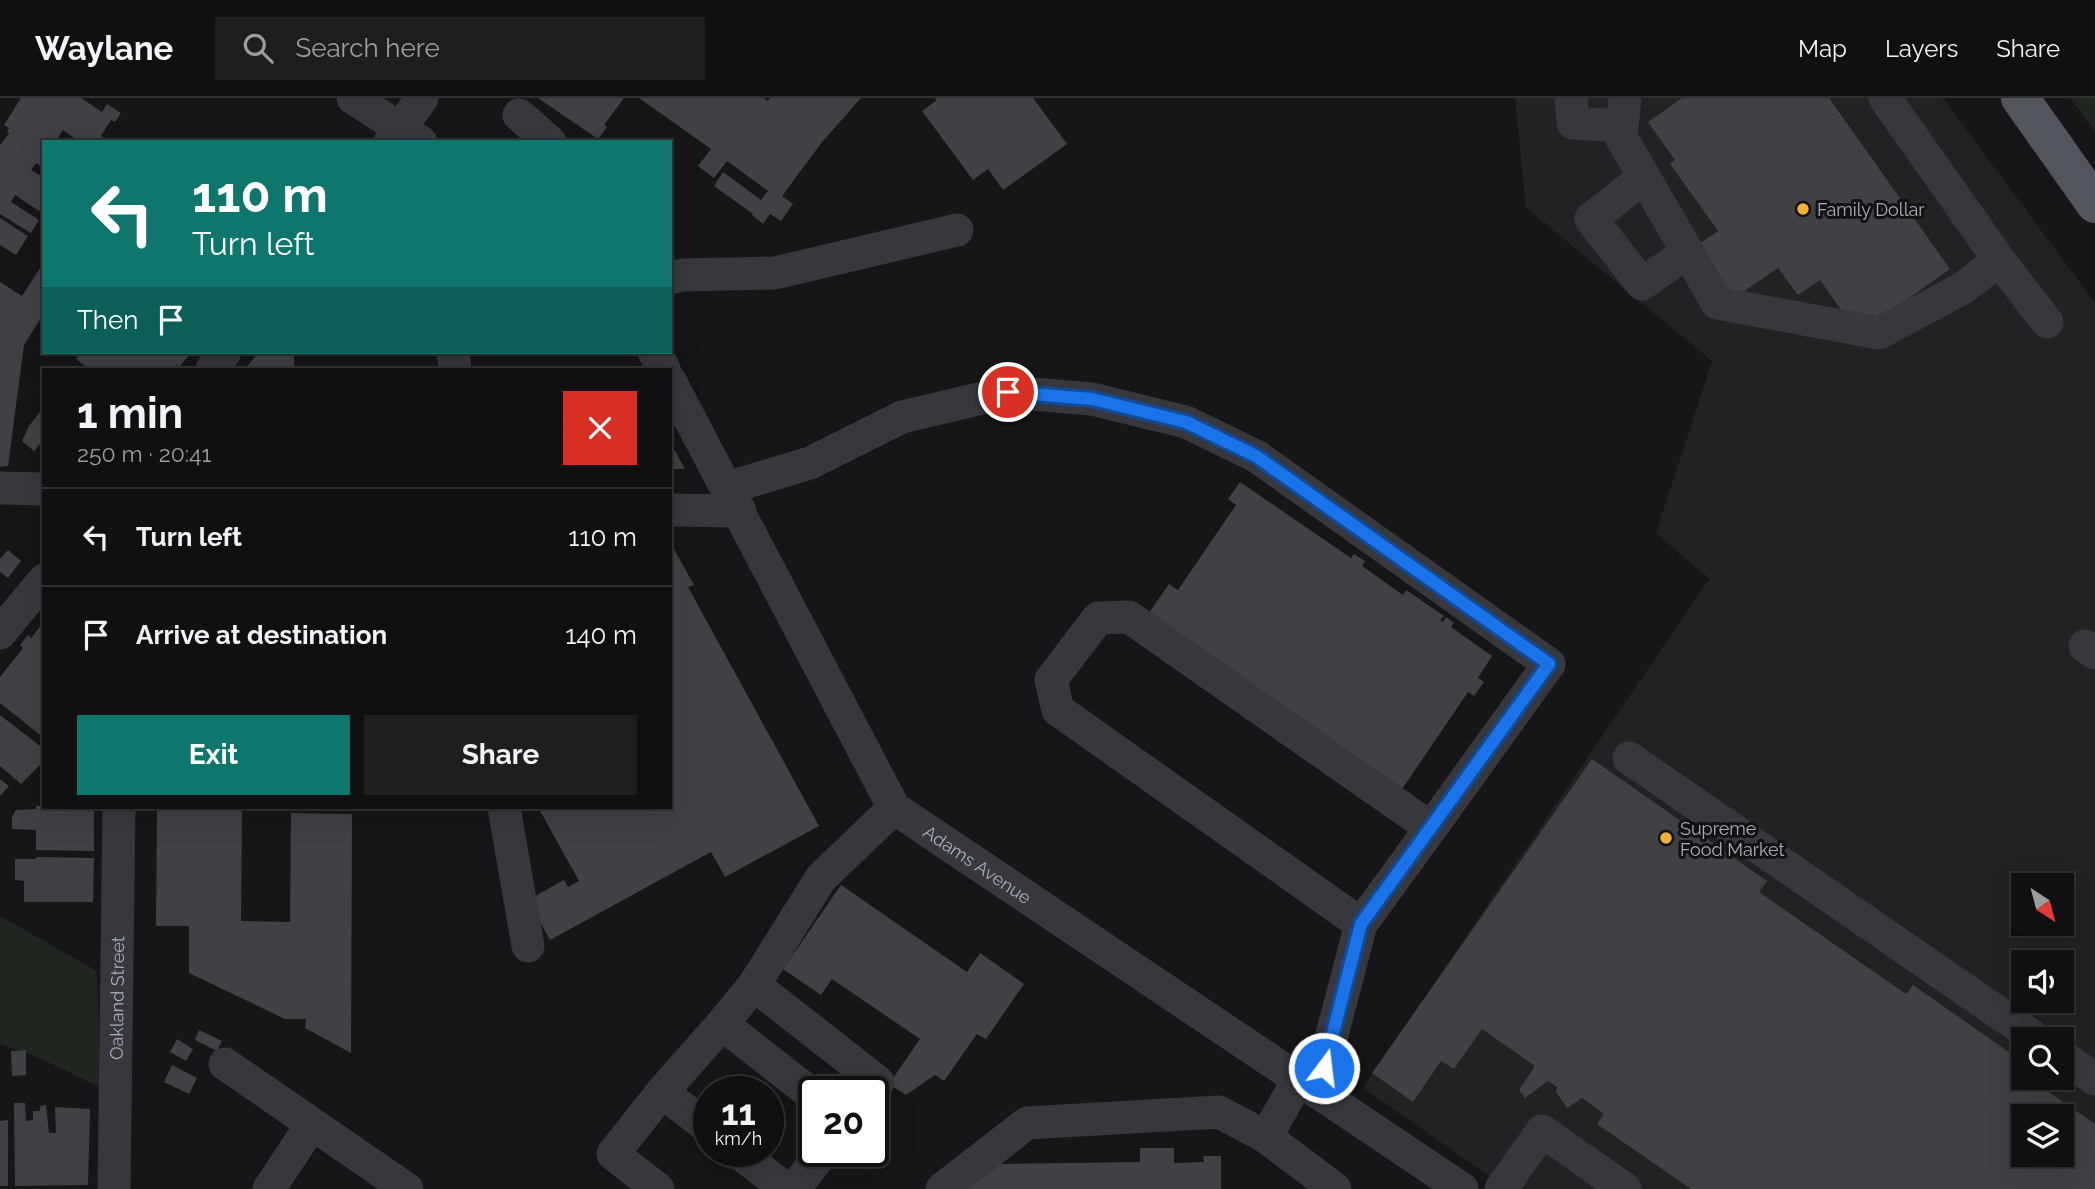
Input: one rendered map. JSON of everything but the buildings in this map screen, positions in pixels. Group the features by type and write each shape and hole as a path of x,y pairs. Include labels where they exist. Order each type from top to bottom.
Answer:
{"main road":[{"path":"2020,98 2095,204"}],"street":[{"path":"353,98 404,137 422,98"},
{"path":"1571,98 1573,123 1624,112 1621,137 1717,303 1879,333 1963,288 2000,260"},
{"path":"1885,98 2000,260 2047,321"},
{"path":"519,115 548,140"},
{"path":"1644,177 1591,219 1642,284 1688,252"},
{"path":"672,278 775,273 957,230"},
{"path":"213,368 223,354"},
{"name":"Adams Avenue","path":"672,385 894,808 1462,1189"},
{"path":"672,510 733,499 902,417 1008,392 1092,399 1186,422 1256,456 1549,664 1361,924 1308,1086 1266,1137"},
{"path":"0,488 42,489"},
{"path":"0,633 42,582"},
{"path":"1361,924 1058,710 1051,680 1098,618 1129,617 1431,828"},
{"path":"1629,758 2019,1027"},
{"path":"658,1189 613,1154 754,985 821,878 894,808"},
{"name":"Oakland Street","path":"114,1189 119,809"},
{"path":"505,809 528,946"},
{"path":"754,985 870,1076"},
{"path":"722,1024 798,1083"},
{"path":"225,1064 407,1189"},
{"path":"2074,1064 2095,1079"},
{"path":"662,1092 693,1116"},
{"path":"942,1189 1027,1123 1219,1112 1266,1137 1335,1189"},
{"path":"269,1189 312,1124"},
{"path":"1501,1189 1542,1131 1625,1189"},
{"path":"757,1167 786,1189"},
{"path":"793,1189 811,1167"}],"shaded area":[{"path":"1515,98 1943,98 2095,303 2095,1189 1508,1189 1363,1088 1709,579 1656,533 1712,361 1526,208"},
{"path":"2070,98 2095,98 2095,132"},
{"path":"0,916 97,971 100,1087 33,1055 0,1044"}],"place":[{"name":"Family Dollar","path":"1803,209"},
{"name":"Supreme Food Market","path":"1666,838"}],"route":[{"path":"1008,392 1092,399 1186,422 1256,456 1549,664 1361,924 1324,1068"}]}
